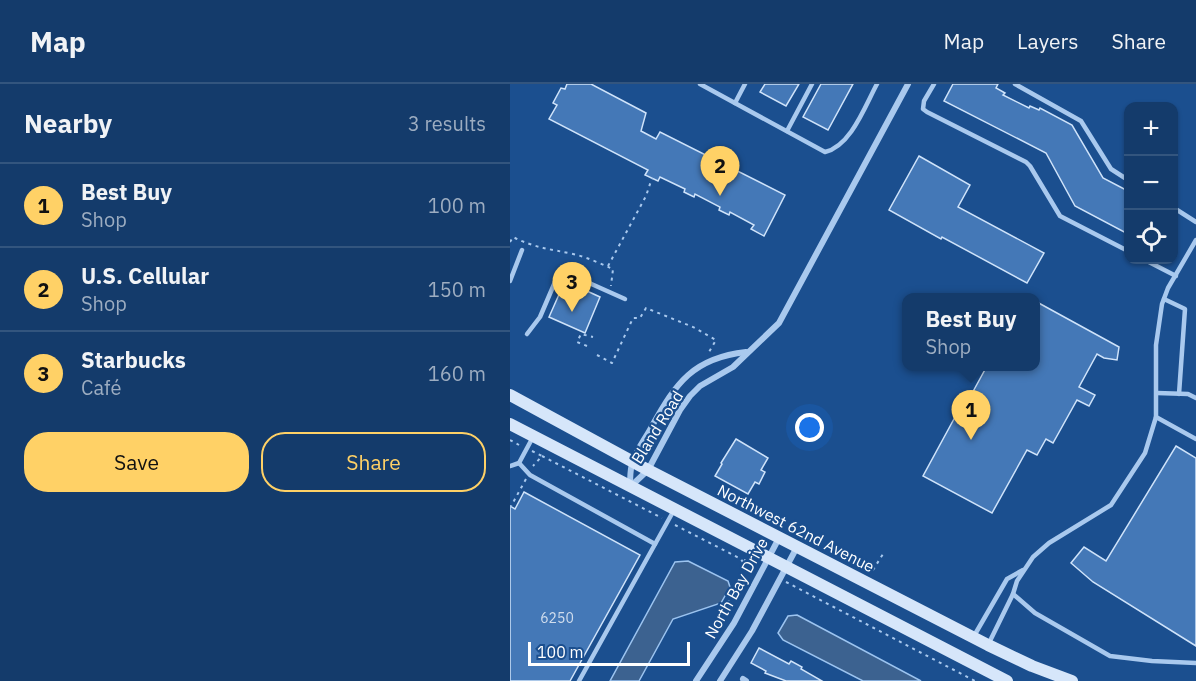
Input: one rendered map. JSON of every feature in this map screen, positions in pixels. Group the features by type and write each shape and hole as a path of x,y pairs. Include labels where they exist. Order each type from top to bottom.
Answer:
{"street":[{"name":"Bland Road","path":"630,487 648,470 690,396 700,386 733,367 779,323 908,84"},
{"name":"Bland Road","path":"630,487 632,462 668,398 687,375 704,364 729,354 747,352"},
{"name":"Northwest 62nd Avenue","path":"510,395 632,462 974,638 1032,666 1072,681"},
{"path":"510,424 768,558 783,573 1007,681"},
{"name":"North Bay Drive","path":"696,681 734,623 779,538"},
{"name":"North Bay Drive","path":"720,681 752,631 797,547"}],"lane":[{"path":"700,84 825,152 841,145 849,135 877,84"},
{"path":"735,103 745,84"},
{"path":"787,131 812,84"},
{"path":"934,84 924,101 923,109 1026,162 1060,216 1124,249"},
{"path":"1015,84 1081,121 1112,169 1124,177"},
{"path":"1176,210 1196,222"},
{"path":"988,645 1017,581 1033,557 1049,543 1111,505 1145,453 1156,417 1157,332 1164,299 1196,240"},
{"path":"510,281 522,250"},
{"path":"1153,264 1176,276"},
{"path":"526,334 540,317 559,277 569,274 625,299"},
{"path":"1164,299 1185,309 1179,393"},
{"path":"1157,393 1188,394 1196,398"},
{"path":"1156,417 1196,439"},
{"path":"510,466 519,463 533,436"},
{"path":"519,463 530,475 655,544"},
{"path":"579,681 674,510"},
{"path":"974,638 1007,579 1025,568"},
{"path":"1013,594 1035,613 1110,656 1196,663"}],"path":[{"path":"607,267 646,196 652,178"},
{"path":"510,242 513,237 531,246 574,254 614,269 609,292"},
{"path":"597,355 612,363 633,318 640,318 646,308 693,327 716,340 708,354"},
{"path":"587,346 576,342 581,334 593,336"},
{"path":"873,570 883,554"},
{"path":"741,559 762,570"},
{"path":"783,573 975,681"}],"water":[{"path":"688,561 728,581 730,587 721,603 673,619 639,681 610,681 675,562"},
{"path":"797,615 921,681 863,681 783,640 778,633 788,616"}],"building":[{"path":"567,84 591,84 646,113 641,131 656,139 660,132 785,195 764,236 751,229 754,225 730,212 729,215 719,210 720,207 695,194 694,197 684,192 685,189 660,177 658,181 645,175 648,170 549,119 557,105 553,103 561,88 565,89"},
{"path":"765,84 799,84 786,106 760,92"},
{"path":"821,84 853,84 828,130 803,117"},
{"path":"953,84 998,84 996,88 1005,93 1003,95 1029,108 1030,106 1039,110 1040,108 1072,125 1103,178 1124,189 1124,232 1075,206 1046,153 944,101"},
{"path":"919,156 970,185 958,207 1044,253 1027,283 889,210"},
{"path":"565,281 600,297 585,333 549,317"},
{"path":"1040,304 1119,347 1117,360 1104,358 1097,354 1079,387 1095,395 1089,406 1077,400 1053,443 1046,439 1037,455 1027,450 992,513 923,476 967,395 970,397 984,371 1040,371"},
{"path":"736,439 768,458 761,470 765,472 759,484 755,482 748,494 715,476"},
{"path":"1176,446 1196,458 1196,646 1093,582 1071,563 1084,547 1106,561"},
{"path":"524,492 640,555 570,681 510,681 510,506 515,509"},
{"path":"759,648 789,664 791,661 822,681 786,681 765,673 766,671 751,663"}],"place":[{"name":"U.S. Cellular","path":"720,196"},
{"name":"Starbucks","path":"572,312"},
{"name":"Best Buy","path":"971,440"}]}
